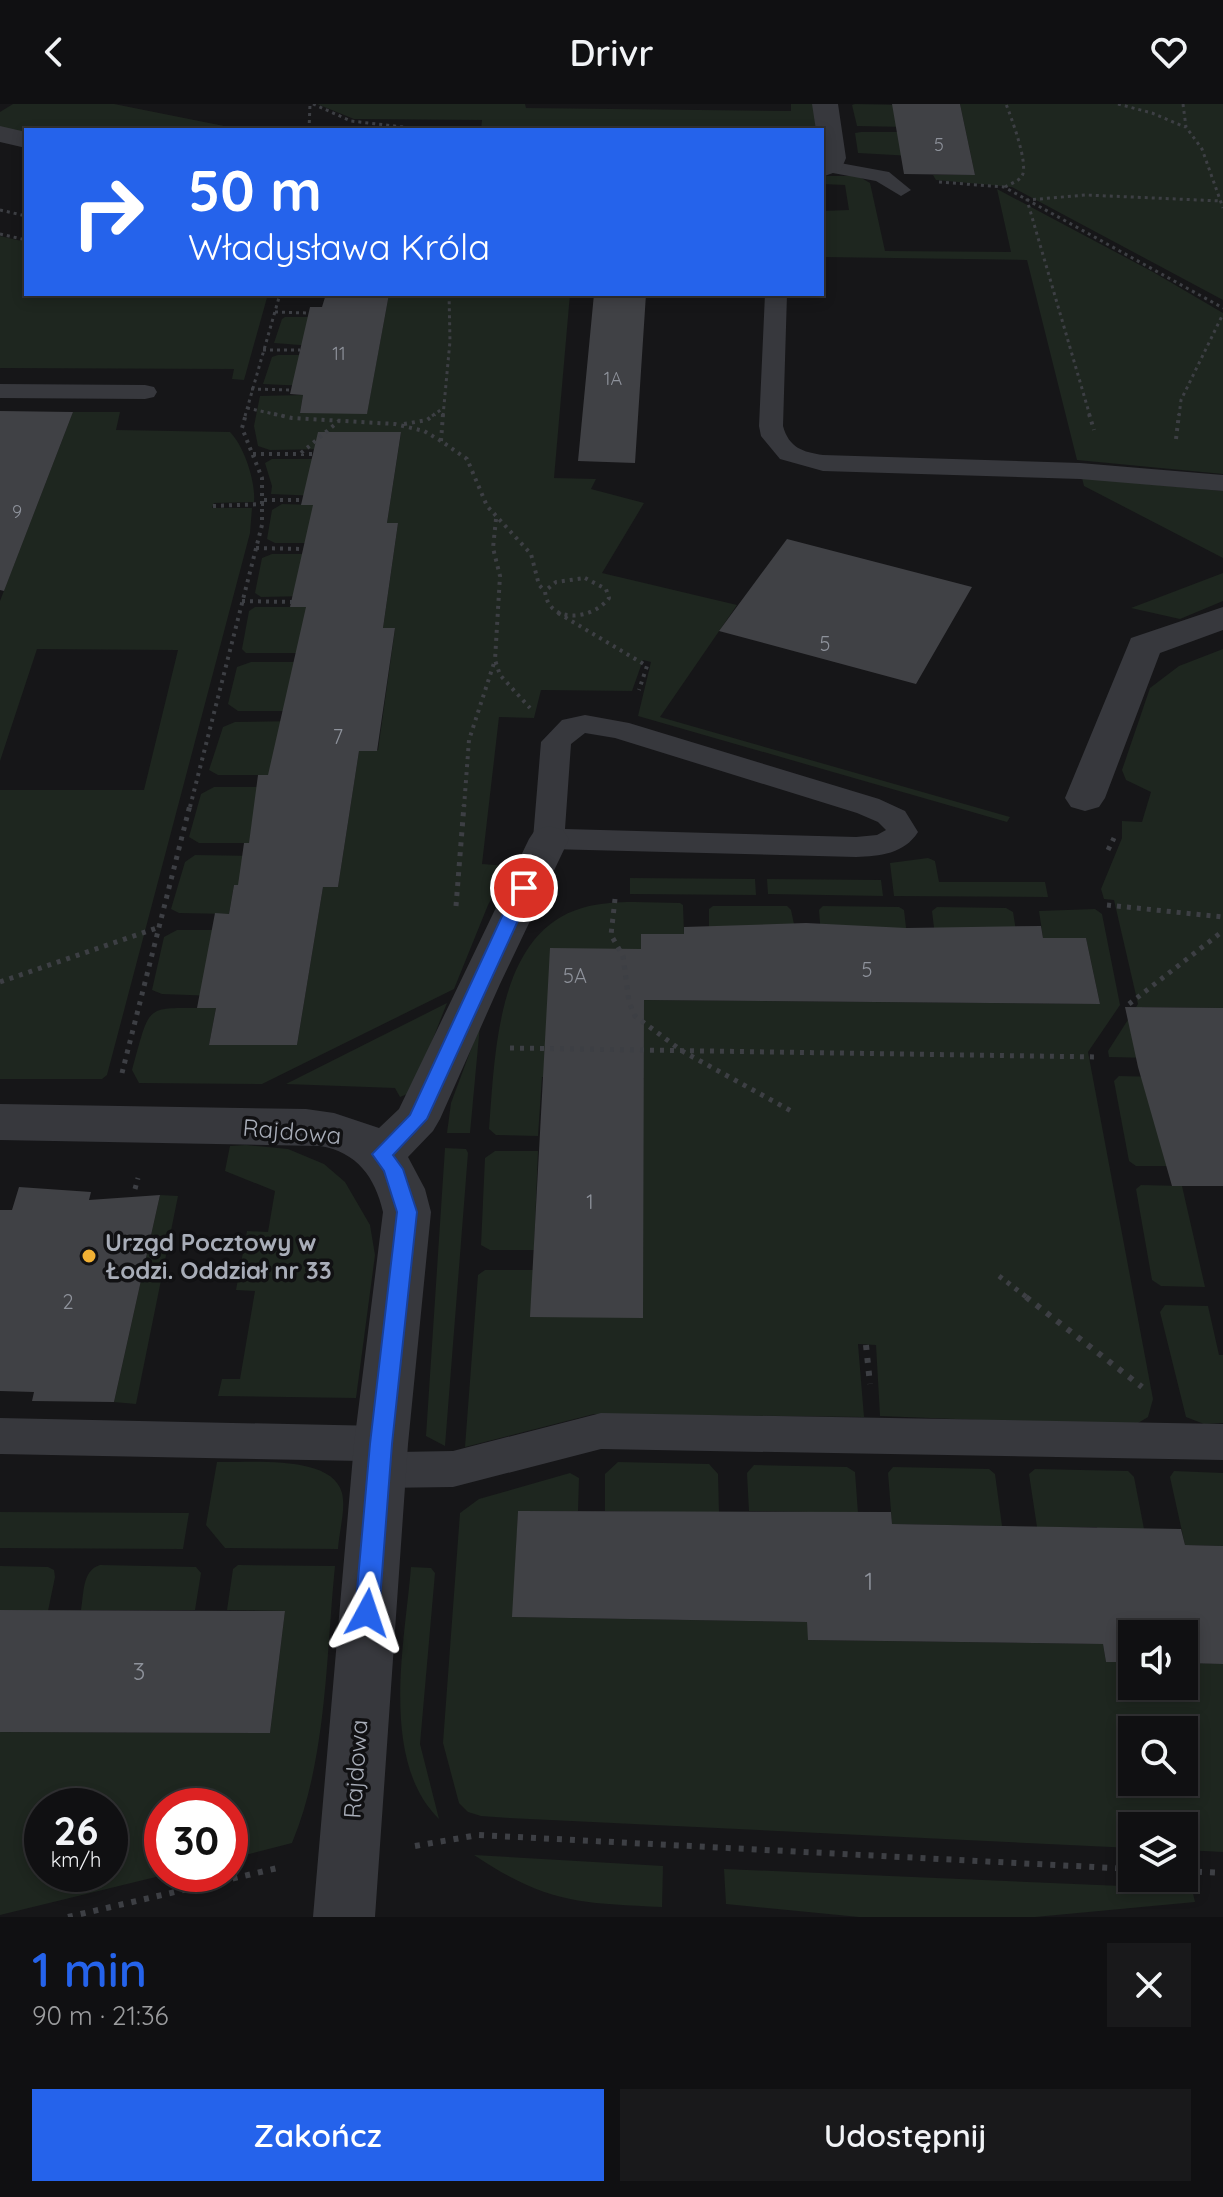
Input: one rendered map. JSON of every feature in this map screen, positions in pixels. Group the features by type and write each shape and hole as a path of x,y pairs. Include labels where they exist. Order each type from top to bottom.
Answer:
{"street":[{"path":"825,104 833,158 826,168"},
{"path":"0,134 24,140"},
{"path":"1085,798 1144,646 1223,618"},
{"path":"382,1154 417,1119 549,839"},
{"name":"Rajdowa","path":"0,1122 310,1128 355,1137 382,1154 398,1180 407,1212 380,1457 344,1917"}],"lane":[{"path":"826,168 882,176 897,184 901,190"},
{"path":"776,296 771,426 773,440 782,450 823,463 1093,472 1223,483"},
{"path":"0,391 145,392"},
{"path":"585,724 609,728 868,806 892,816 901,825 902,832 894,841 882,845 856,847 549,839 556,742 572,726 585,724"},
{"path":"0,1436 380,1457 453,1469 601,1431 1223,1442"}],"path":[{"path":"309,128 312,104 351,121 412,128"},
{"path":"1004,187 1022,177 1025,169 1014,121 1006,104"},
{"path":"1118,104 1186,127"},
{"path":"1183,104 1186,127 1202,149 1223,208"},
{"path":"935,182 1004,187 1223,308"},
{"path":"1027,200 1086,195 1221,201"},
{"path":"1027,200 1049,267 1093,472"},
{"path":"0,210 24,216"},
{"path":"0,234 24,240"},
{"path":"121,1075 256,548 264,502 262,478 242,428 279,296"},
{"path":"441,441 450,341 449,296"},
{"path":"275,312 308,313"},
{"path":"1178,479 1176,440 1181,400 1223,314"},
{"path":"263,350 300,350"},
{"path":"251,389 291,390"},
{"path":"395,424 427,420 444,407"},
{"path":"247,408 279,416 395,424 424,431 441,441 467,459 487,506 531,554 539,585 545,591 546,603 579,628 647,666"},
{"path":"301,454 340,420"},
{"path":"252,454 313,454"},
{"path":"213,506 302,500"},
{"path":"455,913 469,740 495,660 500,576 493,548 496,518"},
{"path":"256,548 304,549"},
{"path":"545,591 556,582 575,578 595,581 608,591 606,604 600,610 579,615 558,613"},
{"path":"242,601 292,602"},
{"path":"495,660 500,675 556,742"},
{"path":"1108,850 1114,837"},
{"path":"615,899 611,935 623,956 632,1012 682,1051 793,1112"},
{"path":"1107,905 1223,917"},
{"path":"0,982 157,928"},
{"path":"1129,1004 1223,931"},
{"path":"500,1047 1099,1057"},
{"path":"999,1276 1153,1395"},
{"path":"866,1345 871,1400"},
{"path":"68,1917 270,1869 478,1835 1118,1868"},
{"path":"1198,1872 1223,1873"}],"shaded area":[{"path":"13,104 114,104 234,128 24,128 24,134 0,129 0,112"},
{"path":"317,104 525,104 526,108 791,111 791,104 816,104 816,127 813,128 481,128 482,120 354,119"},
{"path":"960,104 1223,104 1223,300 1012,187 936,180 933,175 975,175"},
{"path":"852,105 903,105 907,127 857,126"},
{"path":"909,132 912,156 858,153 855,133"},
{"path":"824,176 858,176 870,183 885,251 1011,252 997,189 1223,313 1223,474 1077,460 1027,260 824,257 824,211 849,210 845,185 824,184"},
{"path":"0,236 24,242 24,296 267,296 244,380 232,379 234,369 0,368"},
{"path":"389,296 570,296 554,478 596,479 591,489 644,503 602,573 737,605 660,717 1010,817 1007,822 638,716 651,662 643,660 632,691 541,690 534,718 499,717 482,864 509,866 488,905 454,989 262,1084 139,1083 132,1070 143,1030 148,1019 163,1009 216,1008 209,1045 297,1045 323,887 338,887 359,751 378,750 395,629 383,628 398,523 387,523 401,433 334,432 329,449 270,450 258,446 254,426 260,396 303,395 300,413 367,413"},
{"path":"285,317 320,317 313,346 274,343"},
{"path":"312,355 306,386 263,384 272,357"},
{"path":"73,412 120,412 116,430 230,432 248,465 254,502 214,503 212,508 252,508 250,533 107,1075 102,1079 0,1079 0,790 144,790 178,650 37,649 0,761 0,601"},
{"path":"272,459 326,459 318,496 271,494 272,486 265,463"},
{"path":"1082,478 1223,491 1223,558 1084,486"},
{"path":"282,504 314,505 320,543 275,543 267,539 272,510"},
{"path":"272,554 318,554 309,596 261,597 255,593 262,558"},
{"path":"1223,573 1223,601 1180,619 1131,608"},
{"path":"255,607 306,607 311,653 246,653 242,649 249,611"},
{"path":"1223,649 1223,1008 1142,1007 1153,1058 1109,1057 1108,1051 1138,1004 1114,900 1104,899 1101,889 1122,838 1122,821 1142,822 1151,792 1126,780 1122,770 1150,688 1179,666"},
{"path":"251,662 308,662 299,711 238,711 228,704 237,667"},
{"path":"298,721 273,775 218,775 209,770 223,727 235,722"},
{"path":"214,787 272,787 261,843 199,843 189,837 201,794"},
{"path":"195,855 256,856 251,885 234,885 229,914 179,913 171,909 185,862"},
{"path":"928,858 935,861 939,882 1045,882 1048,897 894,896 890,863"},
{"path":"630,878 755,879 756,895 630,894"},
{"path":"767,879 881,880 883,896 768,894"},
{"path":"618,902 683,905 684,934 641,934 641,1000 1100,1004 1086,938 1043,938 1039,911 1095,909 1102,914 1120,1005 1088,1052 1153,1399 1148,1417 1133,1426 880,1416 876,1345 858,1344 864,1417 594,1414 465,1447 478,1275 485,1270 533,1270 644,1078 542,1077 538,1136 496,1135 489,1129 498,1034 516,970 532,943 554,922 582,908"},
{"path":"713,906 787,906 794,924 709,934 709,909"},
{"path":"823,906 899,907 904,910 907,936 821,935 819,910"},
{"path":"937,907 1006,908 1013,912 1017,937 935,936 932,911"},
{"path":"177,930 229,930 216,996 162,994 152,990 164,937"},
{"path":"447,1003 412,1092 400,1097 395,1088 286,1084"},
{"path":"480,1025 470,1133 447,1133 451,1103"},
{"path":"1119,1076 1158,1077 1179,1166 1136,1166 1129,1161 1114,1081"},
{"path":"230,1146 288,1149 324,1164 345,1182 370,1225 375,1255 356,1398 218,1396 222,1379 240,1379 255,1291 236,1290 247,1231 268,1232 275,1191 225,1171"},
{"path":"445,1148 466,1149 468,1153 445,1446 426,1436"},
{"path":"495,1151 538,1151 534,1250 490,1250 481,1245 485,1158"},
{"path":"1141,1185 1182,1186 1205,1287 1161,1286 1152,1280 1136,1189"},
{"path":"160,1195 178,1196 136,1404 114,1402"},
{"path":"1165,1305 1208,1306 1219,1355 1223,1355 1223,1423 1204,1424 1186,1417 1160,1312"},
{"path":"217,1462 288,1463 323,1472 335,1481 342,1493 343,1513 338,1549 225,1548 206,1525"},
{"path":"618,1462 709,1464 718,1474 719,1513 605,1511 605,1474"},
{"path":"754,1465 847,1467 855,1472 859,1527 809,1512 749,1511 747,1473"},
{"path":"893,1467 989,1469 995,1474 1002,1526 892,1524 888,1473"},
{"path":"1035,1469 1128,1471 1134,1477 1144,1529 1100,1543 1097,1527 1037,1527 1029,1474"},
{"path":"1174,1471 1223,1473 1223,1546 1185,1545 1170,1477"},
{"path":"570,1473 579,1478 578,1511 518,1511 513,1617 807,1622 809,1640 1103,1644 1106,1662 1118,1662 1118,1700 1198,1700 1198,1663 1223,1664 1223,1852 1198,1851 1198,1812 1118,1812 1118,1847 509,1818 468,1812 459,1803 443,1743 460,1513 479,1499"},
{"path":"0,1512 189,1513 183,1549 0,1548"},
{"path":"100,1565 196,1567 201,1573 195,1610 81,1610 87,1577"},
{"path":"238,1565 335,1566 319,1742 304,1811 292,1843 248,1854 248,1788 144,1788 144,1880 128,1884 128,1788 24,1788 24,1892 94,1892 0,1915 0,1732 270,1733 285,1611 227,1610 233,1569"},
{"path":"0,1566 48,1567 54,1570 48,1611 0,1610"},
{"path":"411,1567 431,1568 435,1573 420,1744 439,1819 420,1794 408,1765 402,1733 401,1664"},
{"path":"474,1855 663,1866 662,1907 564,1898 522,1883"},
{"path":"724,1869 1118,1886 1118,1892 1193,1892 1195,1902 1035,1917 859,1917 726,1904"}],"building":[{"path":"892,104 960,104 975,175 904,174"},
{"path":"325,296 389,296 367,414 300,413 303,395 290,394 310,307 322,307"},
{"path":"594,296 646,296 635,463 578,461"},
{"path":"0,411 73,412 4,591 0,590"},
{"path":"318,432 401,432 387,523 398,523 383,628 395,628 377,751 359,751 338,887 323,887 297,1045 209,1045 216,1008 197,1008 215,913 229,914 234,885 238,885 244,843 249,843 258,775 268,775 306,607 290,607 313,505 301,505"},
{"path":"787,539 972,587 916,684 719,631"},
{"path":"806,923 906,928 1041,926 1043,938 1086,938 1100,1004 644,1000 643,1318 530,1317 550,948 641,949 641,934 684,934 684,927"},
{"path":"1125,1007 1223,1008 1223,1186 1172,1186 1138,1067"},
{"path":"19,1187 91,1192 89,1200 160,1195 114,1402 32,1401 34,1392 0,1391 0,1210 12,1210"},
{"path":"518,1511 891,1512 892,1524 1181,1529 1185,1545 1223,1546 1223,1664 1198,1663 1198,1620 1118,1620 1118,1662 1106,1662 1103,1644 808,1640 807,1622 512,1617"},
{"path":"0,1610 285,1611 270,1733 0,1732"}],"place":[{"name":"Urząd Pocztowy w Łodzi. Oddział nr 33","path":"89,1256"}],"route":[{"path":"367,1613 381,1444 407,1212 403,1192 382,1154 417,1119 524,888"}]}
